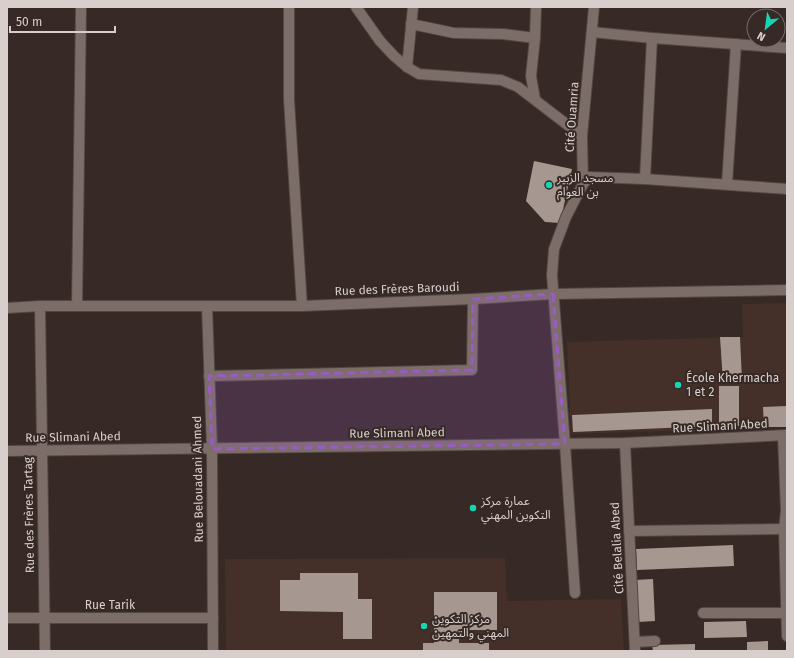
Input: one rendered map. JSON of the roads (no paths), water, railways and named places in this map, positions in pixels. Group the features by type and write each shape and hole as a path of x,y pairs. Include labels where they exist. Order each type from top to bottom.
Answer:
{"street":[{"path":"77,306 81,7"},
{"path":"289,7 289,100 302,306"},
{"path":"356,7 380,41 394,56 407,67 419,74 501,80 518,87 582,136"},
{"path":"407,67 413,7"},
{"path":"535,100 531,76 535,38 536,7"},
{"name":"Cité Ouamria","path":"575,593 552,275 554,249 566,217 583,184 582,136 594,7"},
{"path":"411,24 454,33 503,34 535,38"},
{"path":"592,32 787,48"},
{"path":"645,179 652,38"},
{"path":"727,184 736,44"},
{"path":"583,184 589,177 645,179 787,189"},
{"name":"Rue des Frères Baroudi","path":"7,308 40,306 302,306 553,294 787,290"},
{"path":"209,376 472,370 472,299"},
{"name":"Rue des Frères Tartag","path":"40,306 45,651"},
{"name":"Rue Belouadani Ahmed","path":"206,306 212,449 213,651"},
{"path":"785,435 786,511 784,529 787,636"},
{"name":"Rue Slimani Abed","path":"7,450 212,449 625,443 785,435"},
{"name":"Cité Belalia Abed","path":"625,443 635,647"},
{"path":"629,531 784,529"},
{"path":"703,613 786,613"},
{"name":"Rue Tarik","path":"7,618 214,618"},
{"path":"635,647 655,641"}],"place":[{"name":"مسجد الزبير بن العوام","path":"549,185"},
{"name":"École Khermacha 1 et 2","path":"678,385"},
{"name":"عمارة مركز التكوين المهني","path":"473,508"},
{"name":"مركز التكوين المهني والتمهين","path":"424,626"}]}
